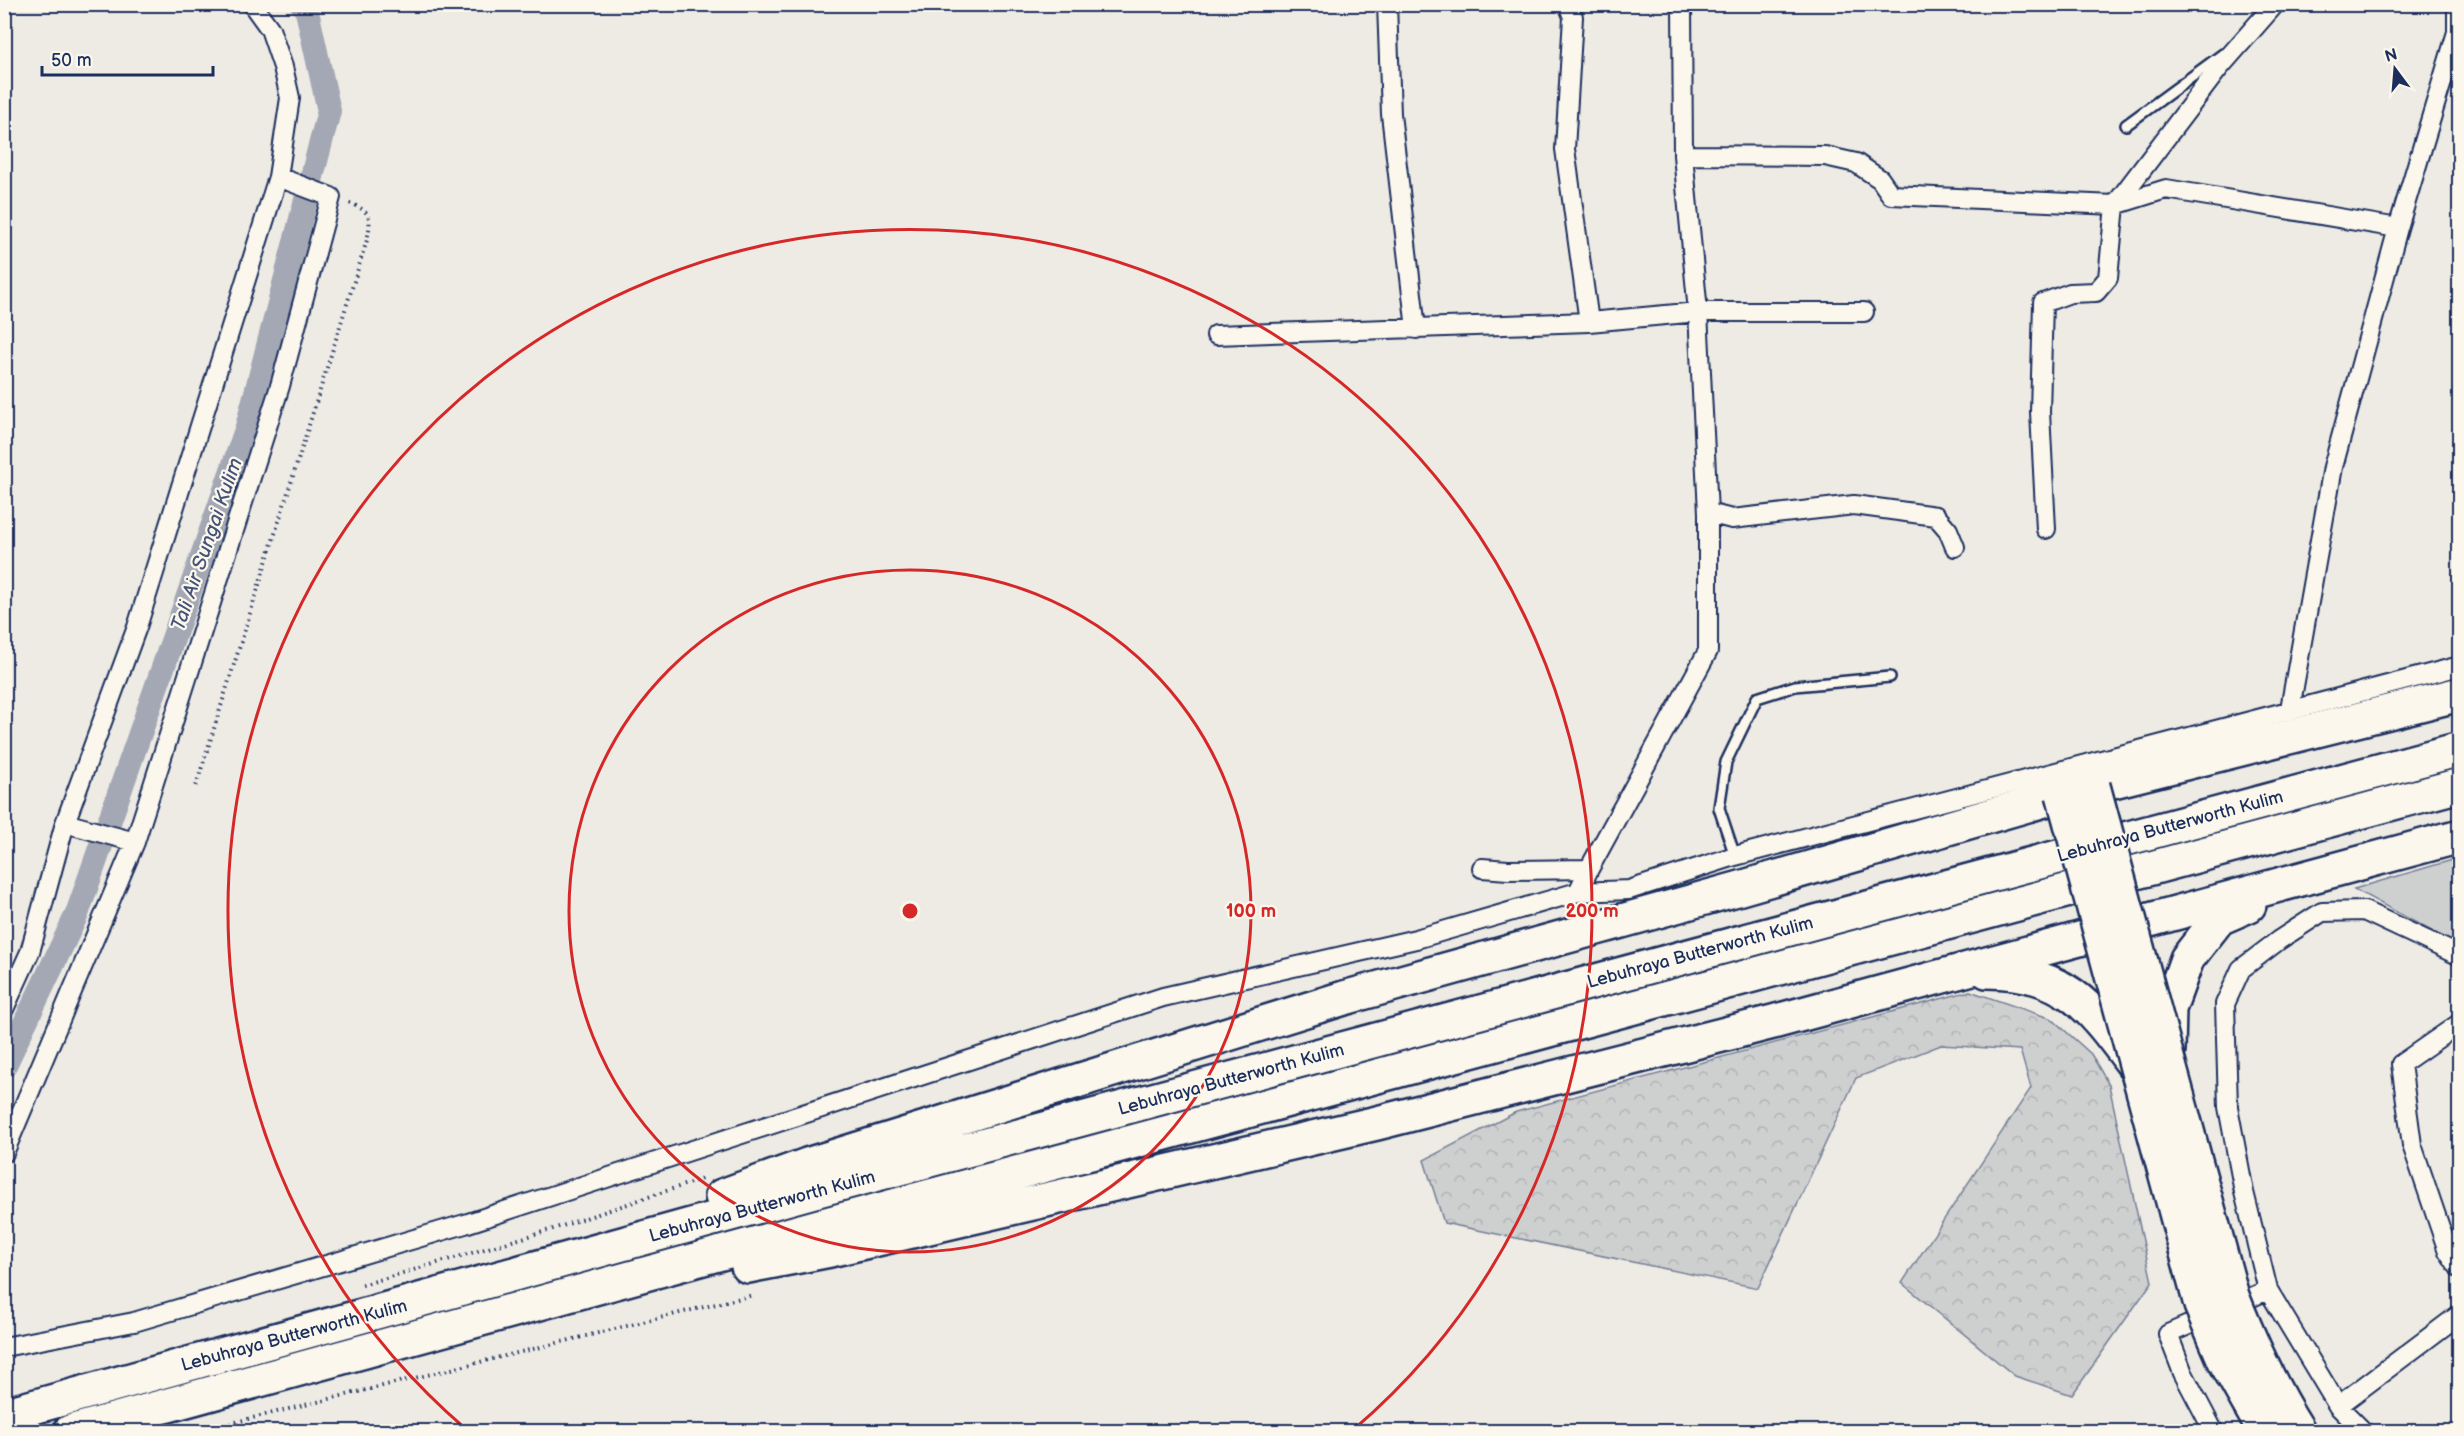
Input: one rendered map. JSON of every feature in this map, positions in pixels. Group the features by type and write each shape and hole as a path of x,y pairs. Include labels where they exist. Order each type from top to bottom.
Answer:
{"highway":[{"path":"487,1282 807,1165 1344,998 1737,889 2078,790 2460,694"},
{"name":"Lebuhraya Butterworth Kulim","path":"4,1415 814,1191 2460,748"},
{"name":"Lebuhraya Butterworth Kulim","path":"70,1431 892,1206 2460,785"},
{"path":"2078,790 2153,1065 2232,1296 2254,1352 2299,1431"},
{"path":"496,1316 830,1250 1377,1124 1965,971 2460,836"},
{"path":"2265,1431 2225,1361 2201,1305 2153,1065 2169,1009 2187,959 2219,918 2322,873"},
{"path":"1965,971 2017,971 2066,990 2153,1065"}],"street":[{"path":"4,1009 30,952 70,824 285,181 290,98 283,67 270,29 252,4"},
{"path":"1387,4 1391,114 1416,329"},
{"path":"1568,4 1573,17 1565,149 1589,322"},
{"path":"1578,892 1708,651 1708,513 1698,312 1683,155 1682,4"},
{"path":"2046,529 2040,412 2043,303 2070,293 2096,292 2108,278 2115,205 2193,102 2244,38 2275,4"},
{"path":"2290,709 2333,467 2398,228 2457,32 2457,4"},
{"path":"1683,155 1825,156 1856,163 1880,179 1892,195 2115,205 2166,189 2398,228"},
{"path":"4,1154 129,841 280,386 328,196 285,181"},
{"path":"1216,335 1589,322 1698,312 1864,312"},
{"path":"1708,513 1732,519 1854,505 1936,516 1948,530 1955,547"},
{"path":"4,1347 134,1322 442,1231 1163,997 1416,939 1578,892 1629,890 1735,856 2460,666"},
{"path":"70,824 129,841"},
{"path":"1482,868 1589,869"},
{"path":"2364,1431 2338,1406 2268,1290 2244,1192 2228,1107 2225,1004 2241,969 2279,940 2322,912 2364,911 2460,956"},
{"path":"2460,1023 2401,1065 2412,1145 2448,1251 2460,1269"},
{"path":"2214,1431 2182,1373 2168,1334 2268,1290"},
{"path":"2338,1406 2460,1314"}],"lane":[{"path":"2126,125 2244,38"},
{"path":"1735,856 1719,808 1726,762 1757,698 1795,686 1890,677"}],"path":[{"path":"196,786 370,225 368,214 363,208 328,196"},
{"path":"359,1286 553,1229 709,1176"},
{"path":"195,1431 762,1293"}],"green space":[{"path":"2459,858 2459,946 2354,889"},
{"path":"1970,991 2052,1019 2091,1054 2109,1085 2152,1282 2072,1395 2015,1376 1902,1283 2031,1088 2020,1050 1941,1045 1856,1078 1758,1288 1444,1223 1424,1160 1516,1112"}],"waterway":[{"name":"Tali Air Sungai Kulim","path":"4,1067 77,914 247,427 329,111 307,11 302,4"}]}
